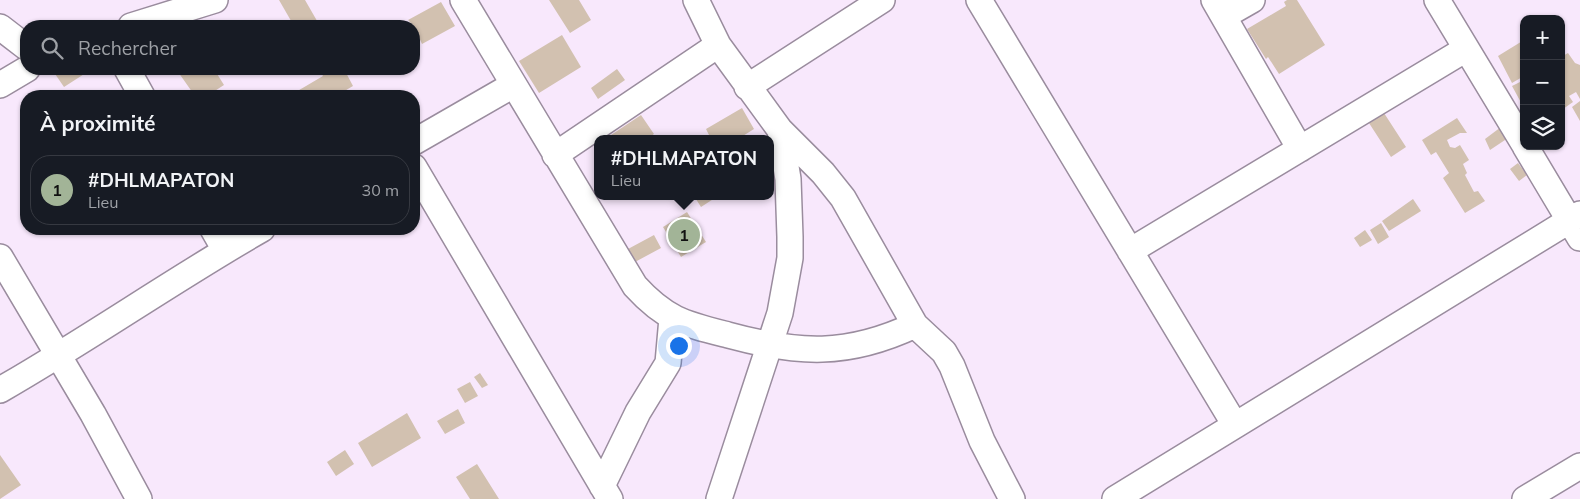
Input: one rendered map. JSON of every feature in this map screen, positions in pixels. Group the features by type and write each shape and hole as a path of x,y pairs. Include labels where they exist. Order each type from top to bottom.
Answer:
{"street":[{"path":"150,20 214,0"},
{"path":"463,0 635,286 653,305 672,318 769,346 813,350 832,350 866,343 915,325"},
{"path":"696,0 718,45 747,87 780,130 823,173 843,198 915,325 944,352 952,366 982,441 1012,499"},
{"path":"747,87 882,0"},
{"path":"979,0 1235,425"},
{"path":"1252,0 1219,8 1300,149"},
{"path":"1437,0 1520,138"},
{"path":"0,27 20,42"},
{"path":"555,155 718,45"},
{"path":"1130,250 1466,49"},
{"path":"0,85 20,73"},
{"path":"130,75 139,90"},
{"path":"420,139 513,85"},
{"path":"719,499 780,313 790,258 788,180 780,130"},
{"path":"1115,499 1235,425 1576,224 1527,150"},
{"path":"420,177 606,492"},
{"path":"0,390 58,356 219,239 236,235"},
{"path":"0,258 58,356 138,499"},
{"path":"606,492 638,412 668,363 672,318"},
{"path":"1526,499 1580,466"}],"building":[{"path":"279,0 305,0 317,20 291,20"},
{"path":"549,0 579,0 591,20 570,33"},
{"path":"1287,0 1297,0 1325,45 1279,74 1268,57 1266,59 1247,29 1286,6 1284,2"},
{"path":"441,2 455,26 422,44 420,40 420,20 408,20"},
{"path":"562,35 581,67 539,93 519,61"},
{"path":"1520,42 1520,78 1512,83 1498,56"},
{"path":"1568,53 1575,63 1580,65 1580,99 1576,92 1569,96 1573,102 1565,108 1565,60 1565,55"},
{"path":"617,69 625,80 598,99 591,88"},
{"path":"56,75 83,75 64,87"},
{"path":"180,75 218,75 224,85 216,90 191,90"},
{"path":"347,75 353,86 346,90 299,90 323,76"},
{"path":"1520,82 1520,101 1512,86"},
{"path":"1580,101 1580,121 1572,107"},
{"path":"742,108 754,129 744,135 709,135 706,129"},
{"path":"1384,113 1406,147 1391,157 1369,123"},
{"path":"641,115 654,134 653,135 611,135"},
{"path":"1457,118 1467,133 1460,133 1447,140 1450,147 1455,148 1460,145 1469,160 1463,164 1467,173 1465,175 1474,192 1478,191 1485,201 1465,213 1443,178 1449,173 1436,152 1431,155 1422,140"},
{"path":"1501,127 1508,138 1490,150 1485,139"},
{"path":"1518,163 1527,175 1519,181 1510,169"},
{"path":"1413,199 1421,211 1389,231 1382,221"},
{"path":"697,200 712,200 701,207"},
{"path":"687,212 706,242 681,257 663,227"},
{"path":"1381,223 1389,237 1378,244 1370,230"},
{"path":"1365,230 1372,240 1360,247 1354,238"},
{"path":"654,235 661,248 635,262 628,249"},
{"path":"480,373 488,385 482,388 474,377"},
{"path":"470,382 478,396 465,403 457,389"},
{"path":"458,409 465,423 445,434 437,421"},
{"path":"407,413 421,438 372,467 358,443"},
{"path":"345,450 354,464 336,476 327,462"},
{"path":"0,455 21,485 0,499"},
{"path":"477,464 499,499 470,499 456,477"}],"place":[{"name":"#DHLMAPATON","path":"684,235"}]}
